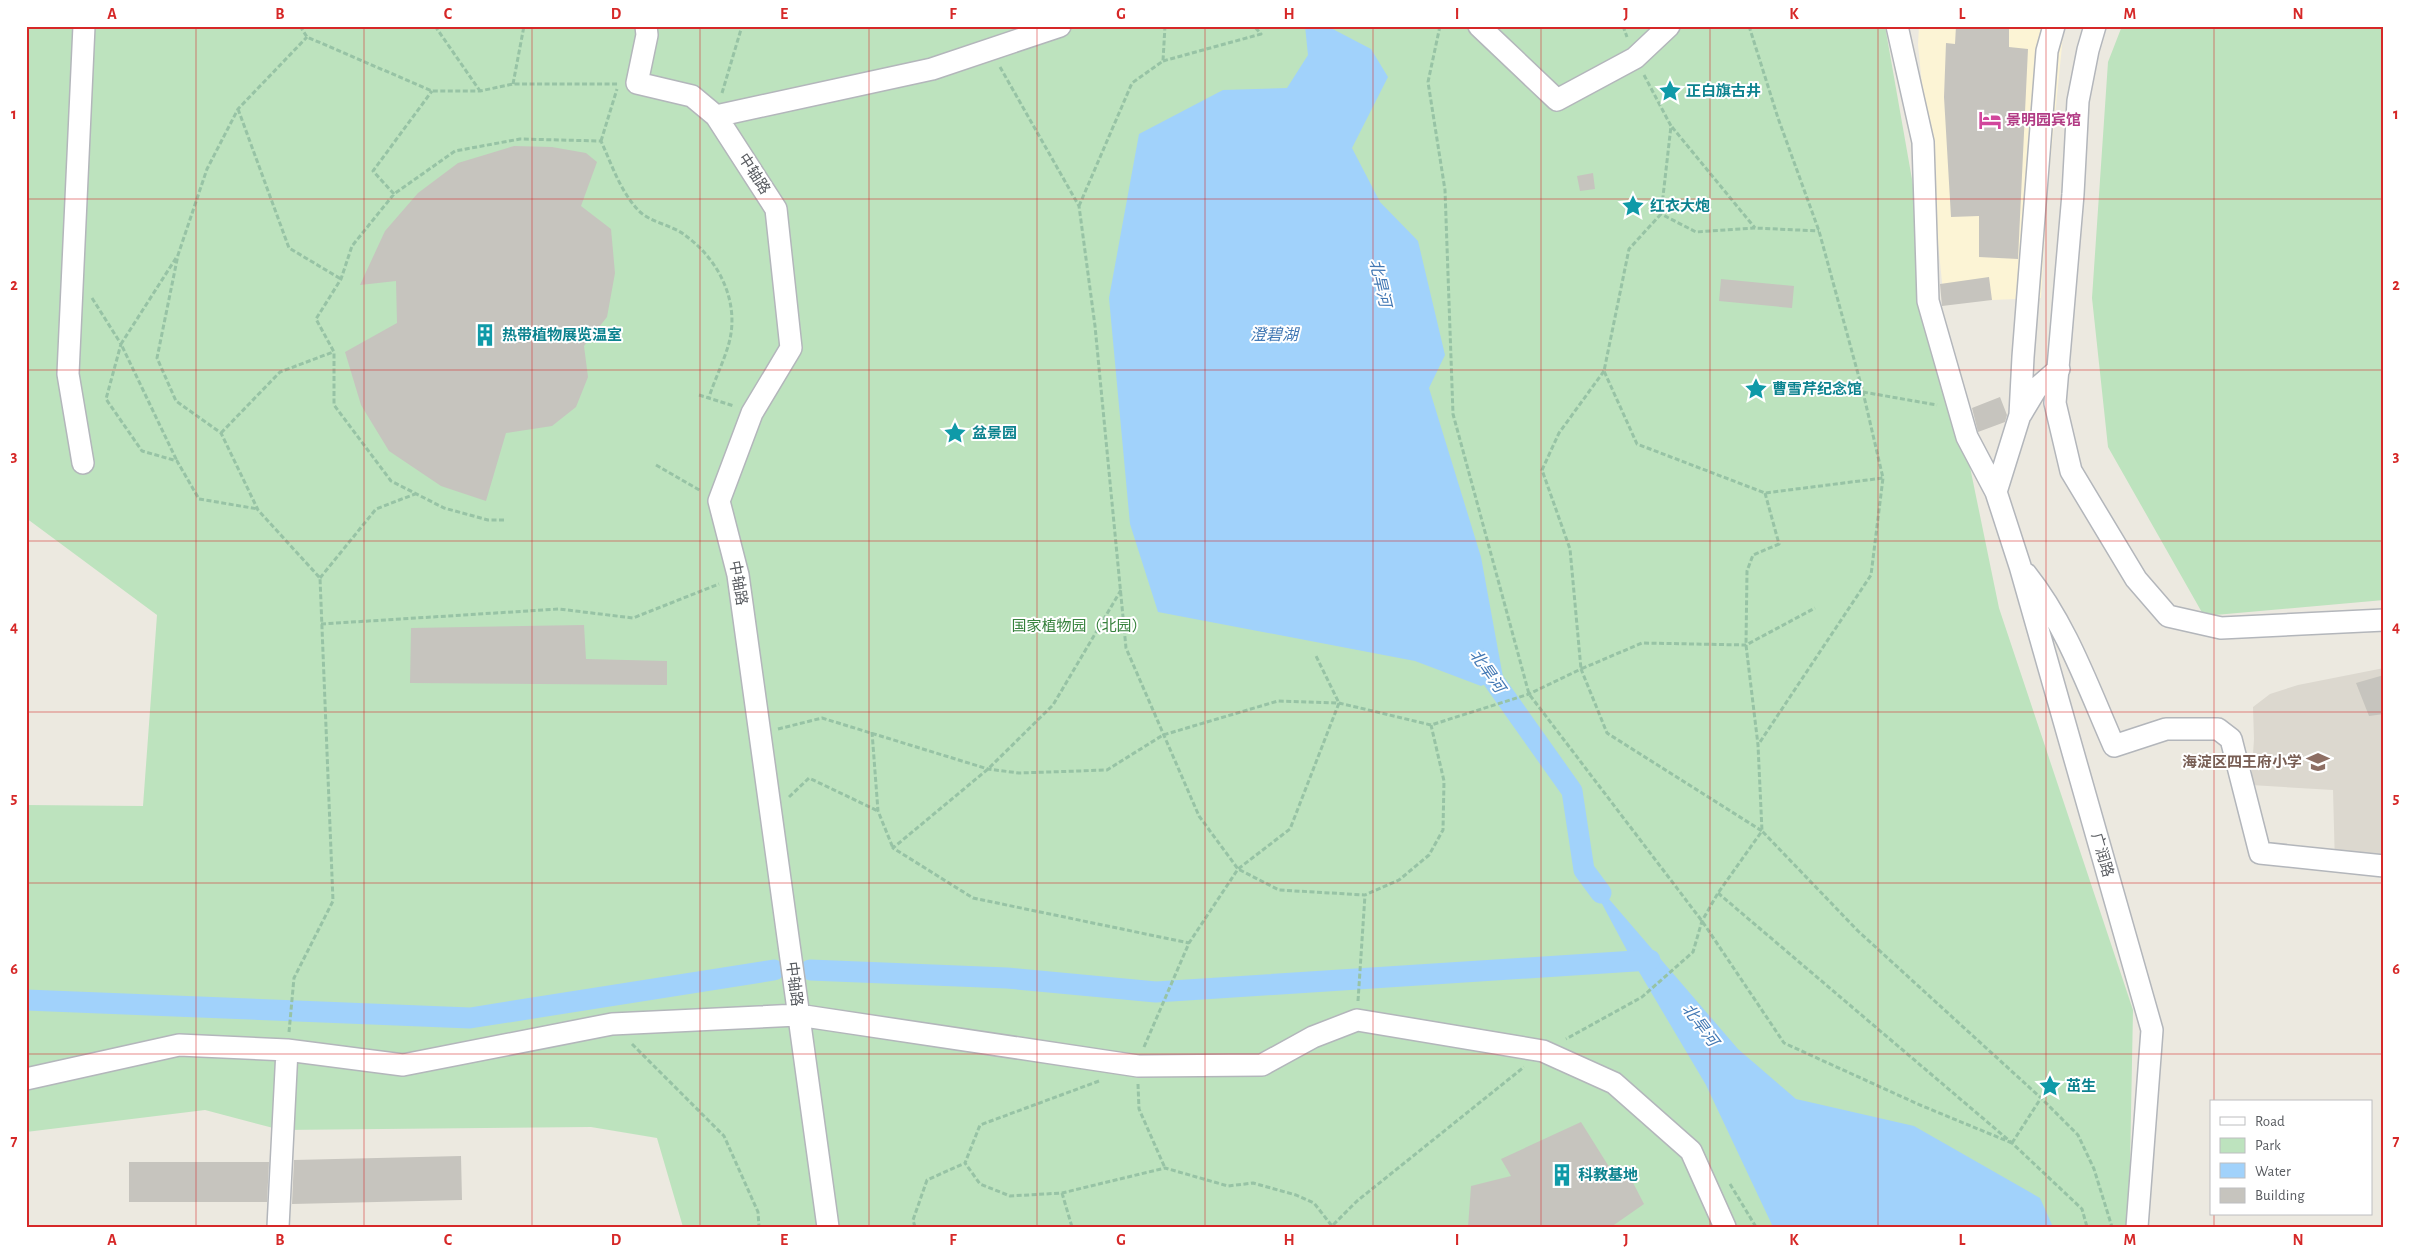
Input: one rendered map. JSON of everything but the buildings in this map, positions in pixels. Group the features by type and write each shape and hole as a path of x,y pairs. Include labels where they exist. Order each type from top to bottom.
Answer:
{"street":[{"path":"83,463 68,374 84,26"},
{"path":"628,84 647,35 646,26"},
{"path":"716,116 932,69 1060,26"},
{"path":"1479,26 1557,100 1635,58 1669,26"},
{"name":"广润路","path":"1897,26 1923,142 1928,301 1957,408 1967,437 1996,492 2020,566 2152,1030 2137,1227"},
{"path":"2020,415 2047,50 2054,26"},
{"path":"2094,26 2078,101 2074,194 2055,403 2071,471 2136,579 2168,616 2221,628 2384,620"},
{"name":"中轴路","path":"628,84 692,96 716,116 776,209 791,348 752,413 719,501 738,576 828,1227"},
{"path":"1996,492 2020,415 2036,389 2059,369"},
{"path":"2020,566 2046,598 2068,641 2114,746 2166,729 2218,729 2231,739 2260,853 2384,866"},
{"path":"26,1079 179,1045 287,1050 403,1065 612,1024 798,1015 1138,1066 1262,1065 1313,1036 1357,1020 1544,1052 1614,1083 1691,1152 1725,1227"},
{"path":"278,1227 281,1130 287,1050"}],"path":[{"path":"300,26 307,37 432,91 480,91 513,84 628,84 601,140 624,194 641,213 686,235 708,256 722,275 729,298 732,320 729,342 709,397"},
{"path":"435,26 480,91"},
{"path":"513,84 524,26"},
{"path":"716,116 742,26"},
{"path":"1163,61 1165,26"},
{"path":"1079,206 1132,83 1163,61 1261,34 1254,26"},
{"path":"1440,26 1428,82 1445,190 1453,414 1529,694 1702,921 1784,1043 1920,1105 2012,1143"},
{"path":"1749,26 1778,118 1819,231 1863,392 1883,478 1871,575 1758,745"},
{"path":"307,37 238,109 207,169 178,255 157,358 176,401 221,433 258,510 320,578"},
{"path":"990,49 1079,206 1096,326 1126,648 1199,816 1238,869 1279,890 1365,895 1399,880 1422,861 1429,854 1443,830 1444,782 1431,725"},
{"path":"1635,58 1672,126 1755,228"},
{"path":"394,194 373,171 432,91"},
{"path":"238,109 289,248 341,279"},
{"path":"1672,126 1661,214 1629,249 1604,371 1558,433 1542,470 1570,549 1581,669 1607,733 1762,831 1858,931 2078,1134 2094,1169 2112,1227"},
{"path":"504,520 488,520 444,508 390,481 334,405 334,352 316,318 341,279 352,246 394,194 455,151 520,138 601,140"},
{"path":"1661,214 1696,232 1755,228 1819,231"},
{"path":"177,461 142,451 106,399 120,344 178,255"},
{"path":"73,267 120,344 177,461 200,499 258,510"},
{"path":"221,433 280,372 334,352"},
{"path":"1604,371 1637,444 1765,493 1883,478"},
{"path":"1863,392 1957,408"},
{"path":"699,395 752,413"},
{"path":"656,465 719,501"},
{"path":"965,1163 980,1184 1010,1196 1062,1193 1165,1168 1228,1186 1253,1183 1296,1195 1314,1203 1333,1226 1357,1201 1544,1052 1642,997 1693,952 1702,921 1718,893 1762,831 1758,745 1746,645 1747,571 1753,555 1780,544 1765,493"},
{"path":"287,1050 294,978 333,901 320,624 320,578 376,508 416,494"},
{"path":"320,624 559,609 633,618 738,576"},
{"path":"893,848 988,768 1053,705 1121,589"},
{"path":"760,734 822,718 988,768 1019,772 1108,770 1163,735 1278,701 1339,703 1431,725 1529,694 1642,643 1746,645 1815,608"},
{"path":"1165,1168 1139,1109 1138,1066 1142,1052 1188,945 1238,869 1290,829 1339,703 1315,654"},
{"path":"872,732 878,811 893,848 973,898 1188,945"},
{"path":"771,815 809,778 878,811"},
{"path":"1718,893 2012,1143 2082,1209 2087,1227"},
{"path":"1357,1020 1365,895"},
{"path":"612,1024 724,1136 758,1212 759,1227"},
{"path":"915,1227 913,1220 927,1180 965,1163 980,1124 1101,1080"},
{"path":"2012,1143 2041,1098"},
{"path":"1062,1193 1072,1227"}],"shaded area":[{"name":"景明园宾馆","path":"1919,26 2064,26 2047,195 2041,298 1944,302 1918,45"},
{"name":"海淀区四王府小学","path":"2384,668 2384,871 2335,866 2333,790 2251,785 2254,739 2253,707 2270,694 2298,685"}],"green space":[{"name":"国家植物园（北园）","path":"26,26 1885,26 1919,219 1999,608 2133,1010 2129,1218 2132,1227 683,1227 657,1138 591,1127 281,1130 205,1110 26,1132 26,805 143,806 157,615 26,518"},
{"path":"2122,26 2384,26 2384,600 2204,616 2108,447 2092,298 2108,62"}],"water":[{"name":"澄碧湖","path":"1305,26 1327,26 1371,49 1388,77 1352,148 1380,202 1418,241 1445,355 1429,388 1481,557 1503,677 1481,686 1415,661 1158,612 1130,524 1109,298 1139,134 1223,90 1287,88 1308,55"},
{"path":"1584,870 1738,1049 1796,1099 1914,1126 2040,1198 2053,1227 1773,1227 1706,1085 1632,960"}],"waterway":[{"name":"北旱河","path":"1477,657 1572,791 1584,870 1601,893"},
{"path":"810,970 1007,978 1156,992 1650,960"},
{"path":"26,1000 470,1018 774,970"}],"place":[{"name":"正白旗古井","path":"1670,91"},
{"name":"景明园宾馆","path":"1990,120"},
{"name":"红衣大炮","path":"1633,206"},
{"name":"热带植物展览温室","path":"485,335"},
{"name":"曹雪芹纪念馆","path":"1756,389"},
{"name":"盆景园","path":"955,433"},
{"name":"海淀区四王府小学","path":"2318,762"},
{"name":"茁生","path":"2050,1086"},
{"name":"科教基地","path":"1562,1175"}]}
